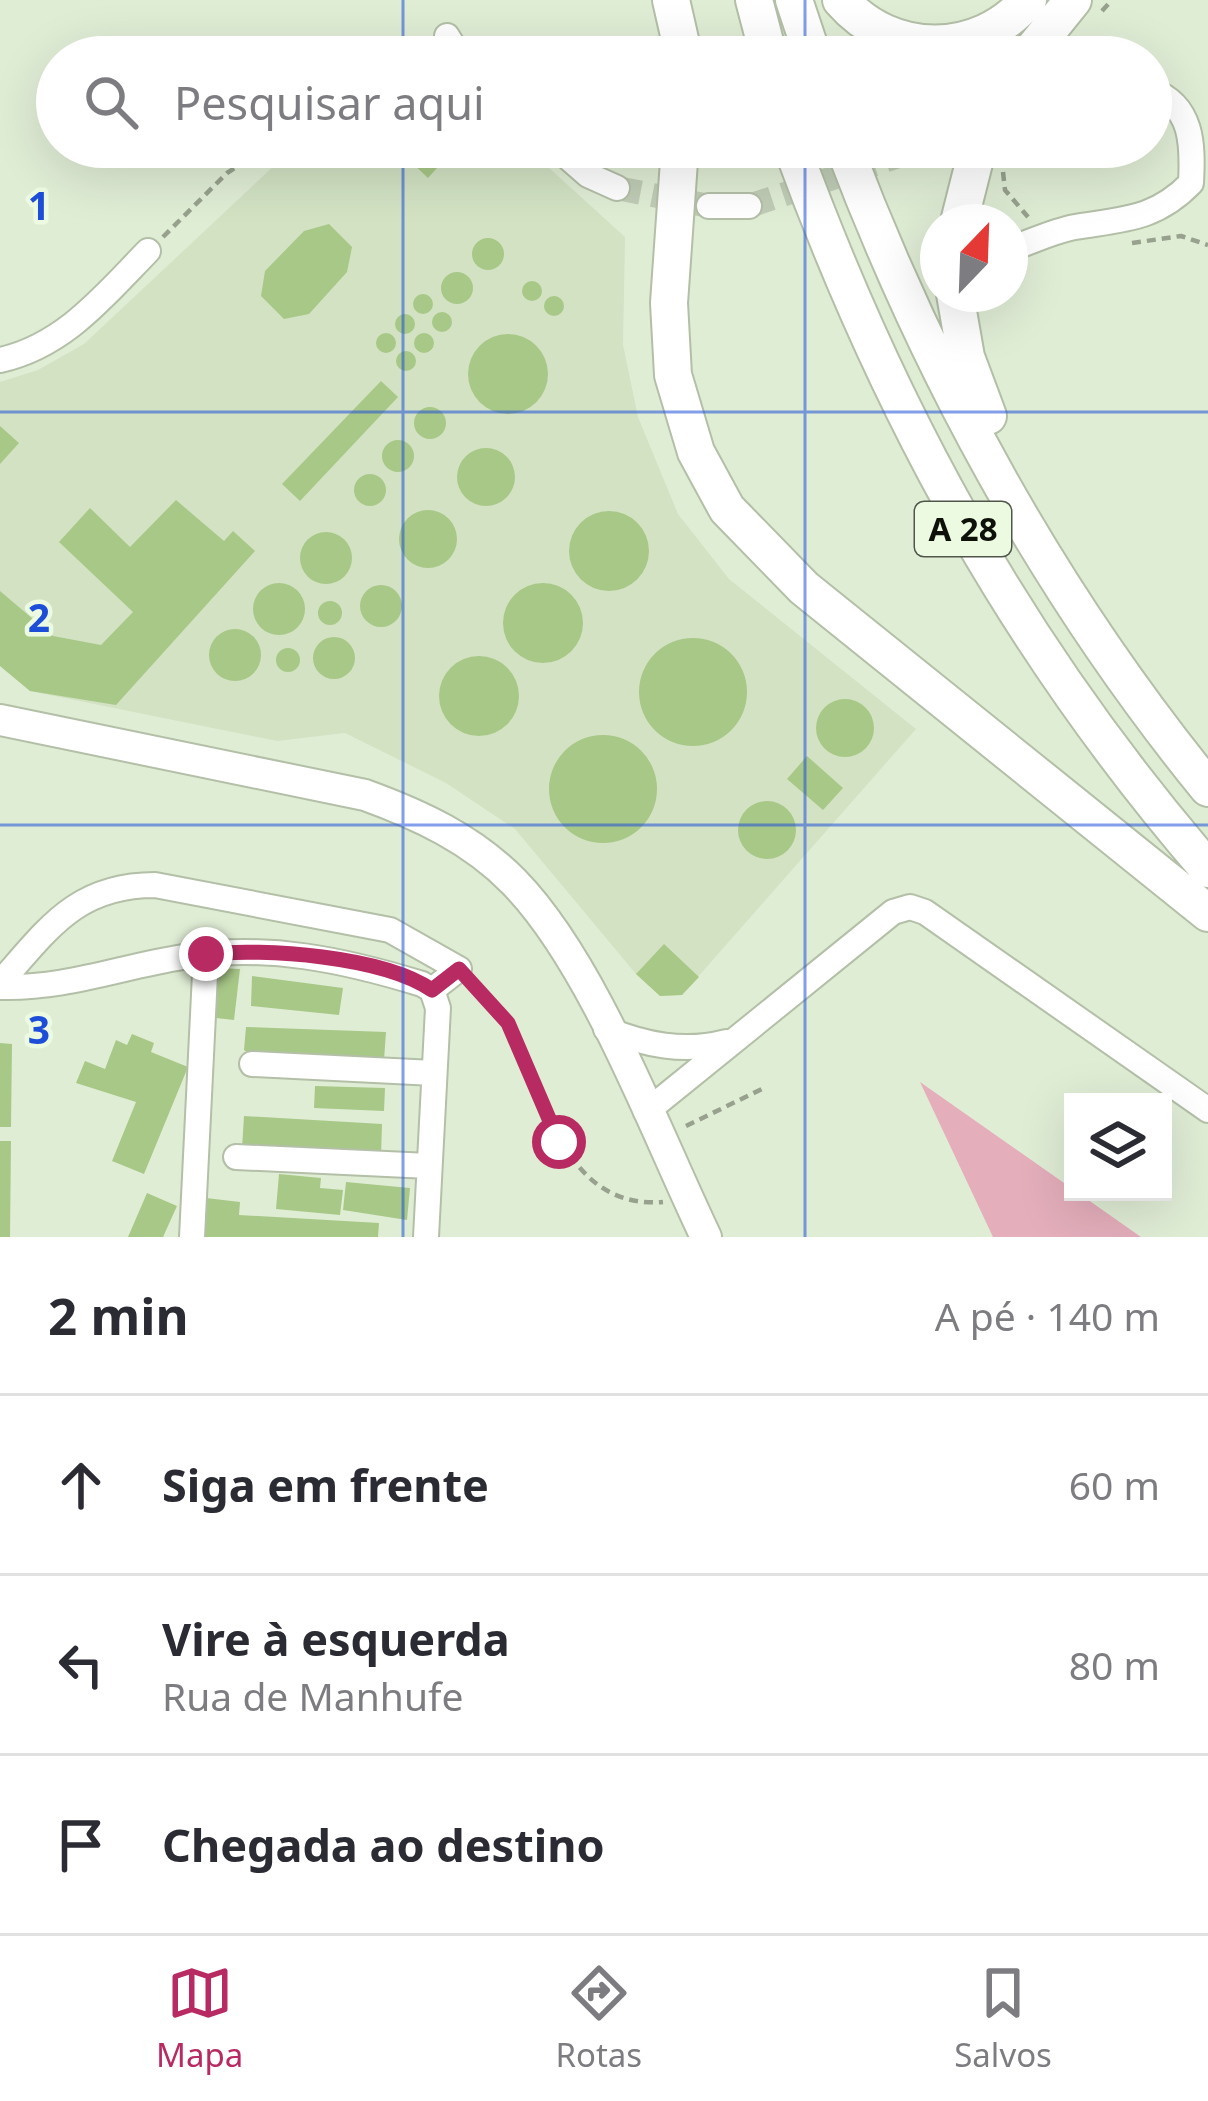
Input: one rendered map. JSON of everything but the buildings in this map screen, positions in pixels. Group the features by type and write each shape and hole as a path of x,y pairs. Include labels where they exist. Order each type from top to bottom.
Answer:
{"highway":[{"path":"671,0 679,36"},
{"path":"754,0 763,36"},
{"path":"794,0 806,36"},
{"path":"841,0 895,36"},
{"path":"981,36 1028,0"},
{"path":"1044,36 1073,0"},
{"path":"679,168 669,303 673,375 691,439 727,509 792,579 1208,913"},
{"name":"A 28","path":"801,168 886,378 976,552 1087,719 1208,868"},
{"name":"A 28","path":"852,168 881,245 993,472 1105,652 1208,788"},
{"path":"964,204 973,168"},
{"path":"959,312 971,375 1005,450 993,472"}],"main road":[{"path":"0,710 52,730"},
{"path":"0,720 339,788 450,832 513,881 573,962 706,1237"}],"street":[{"path":"1028,243 1071,227 1133,221 1169,205 1191,183 1193,144 1185,115 1172,105"},
{"path":"580,168 617,188"},
{"path":"709,206 749,206"},
{"path":"0,360 45,345 73,326 148,251"},
{"path":"0,985 75,904 124,885 331,915 390,931 459,969 432,990"},
{"path":"652,1125 734,1039 892,912 918,908 1208,1110"},
{"path":"0,985 59,986 206,954 258,950 328,958 432,990"},
{"path":"192,1237 206,954"},
{"path":"426,1237 438,1008 432,990"},
{"path":"606,1029 680,1047 734,1039"},
{"path":"252,1064 434,1073"},
{"path":"236,1157 429,1166"}],"path":[{"path":"148,251 235,168"},
{"path":"459,969 508,1023 559,1142 585,1174 610,1195 632,1202 660,1204 686,1195"},
{"path":"652,1125 766,1087"}],"shaded area":[{"path":"272,168 549,168 625,237 623,345 638,417 678,514 729,579 916,729 682,995 660,996 636,974 515,829 446,783 345,733 277,741 30,691 0,666 0,382 38,370 84,344"},
{"path":"920,1082 1064,1183 1064,1201 1090,1201 1141,1237 993,1237"}],"tunnel":[{"path":"749,206 863,168"},
{"path":"617,188 709,206"}],"route":[{"path":"206,954 258,950 328,958 432,990 459,969 508,1023 559,1142"}]}
